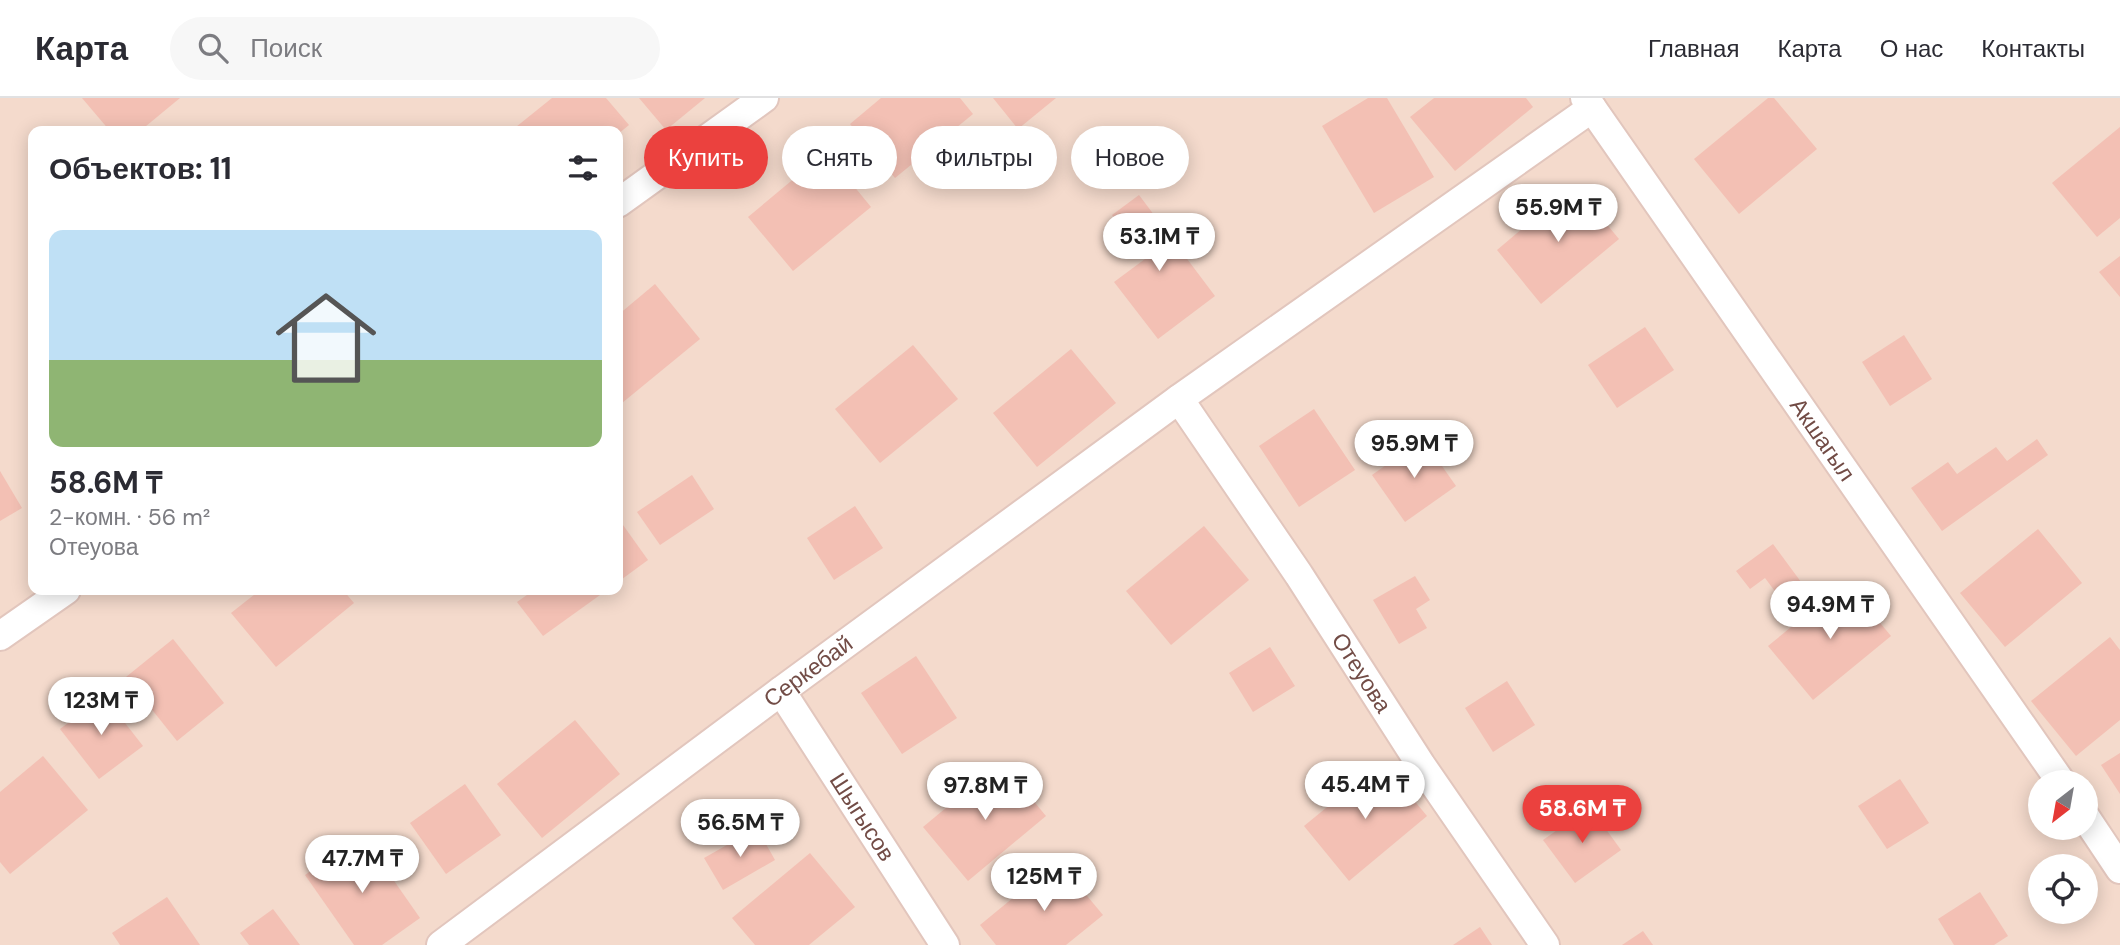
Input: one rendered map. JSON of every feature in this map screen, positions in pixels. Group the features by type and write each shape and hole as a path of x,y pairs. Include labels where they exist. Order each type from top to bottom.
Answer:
{"street":[{"path":"623,199 764,98"},
{"name":"Серкебай","path":"441,945 780,691 1588,103"},
{"name":"Акшагыл","path":"1588,103 2054,770"},
{"name":"Отеуова","path":"1179,399 1299,575 1421,765 1545,945"},
{"path":"0,636 59,595"},
{"name":"Шыгысов","path":"780,691 945,945"},
{"path":"2098,836 2120,869"}],"shaded area":[{"path":"0,98 2120,98 2120,945 0,945"}],"building":[{"path":"82,98 180,98 146,126 106,126"},
{"path":"552,98 606,98 629,125 623,130 623,126 517,126"},
{"path":"639,98 705,98 671,126 663,126"},
{"path":"881,98 960,98 973,114 958,126 911,126 911,165 897,176 897,126 850,124"},
{"path":"993,98 1056,98 1022,126 1016,126"},
{"path":"1368,98 1387,98 1434,177 1374,213 1322,126"},
{"path":"1434,98 1526,98 1533,107 1455,171 1410,117"},
{"path":"1768,98 1774,98 1817,149 1739,214 1694,159"},
{"path":"2120,127 2120,218 2097,237 2052,183"},
{"path":"1574,185 1619,239 1541,304 1497,250"},
{"path":"782,189 856,189 871,207 793,271 748,217"},
{"path":"1139,195 1215,296 1158,339 1114,282 1145,259 1112,215"},
{"path":"2120,256 2120,297 2099,272"},
{"path":"655,284 700,339 623,402 623,311"},
{"path":"1645,327 1674,370 1617,408 1588,365"},
{"path":"1904,335 1932,379 1890,406 1862,362"},
{"path":"913,345 958,399 880,463 835,409"},
{"path":"1071,349 1116,403 1037,467 993,413"},
{"path":"1314,409 1355,470 1299,507 1259,446"},
{"path":"1423,439 1456,486 1405,522 1372,475"},
{"path":"2037,439 2048,455 1942,531 1911,488 1948,462 1957,474 1996,447 2007,461"},
{"path":"0,471 22,508 0,521"},
{"path":"692,475 714,509 660,545 637,512"},
{"path":"855,506 883,548 834,580 807,538"},
{"path":"623,525 648,560 623,578"},
{"path":"1204,526 1249,580 1171,645 1126,591"},
{"path":"2038,529 2082,583 2005,647 1960,593"},
{"path":"1773,544 1804,586 1783,602 1765,578 1750,589 1736,571"},
{"path":"1415,576 1430,600 1416,609 1427,628 1399,644 1373,600"},
{"path":"1846,582 1891,636 1813,700 1768,646"},
{"path":"254,595 347,595 354,603 276,667 231,613"},
{"path":"527,595 600,595 543,636 517,602"},
{"path":"2110,637 2120,650 2120,720 2076,756 2031,701"},
{"path":"173,639 224,703 177,741 126,677"},
{"path":"1270,647 1295,686 1253,712 1229,673"},
{"path":"916,656 957,718 902,754 861,693"},
{"path":"1507,681 1535,725 1493,752 1465,708"},
{"path":"104,696 143,746 99,779 60,729"},
{"path":"575,720 620,774 542,838 497,784"},
{"path":"2120,753 2120,794 2101,765"},
{"path":"43,756 88,810 10,874 0,862 0,792"},
{"path":"1001,762 1046,816 968,881 923,827"},
{"path":"1382,762 1427,816 1349,881 1304,826"},
{"path":"1900,779 1929,823 1887,849 1858,806"},
{"path":"465,784 501,835 446,874 410,823"},
{"path":"1590,807 1621,850 1575,883 1543,840"},
{"path":"757,828 775,860 723,890 704,858"},
{"path":"362,835 420,918 382,945 354,945 305,875"},
{"path":"810,853 855,907 809,945 755,945 732,918"},
{"path":"1058,861 1103,915 1066,945 996,945 980,925"},
{"path":"1980,892 2008,936 1994,945 1954,945 1938,919"},
{"path":"167,897 200,945 120,945 112,933"},
{"path":"273,909 300,945 249,945 240,933"},
{"path":"1480,927 1492,945 1453,945"},
{"path":"1643,931 1653,945 1622,945"}]}
